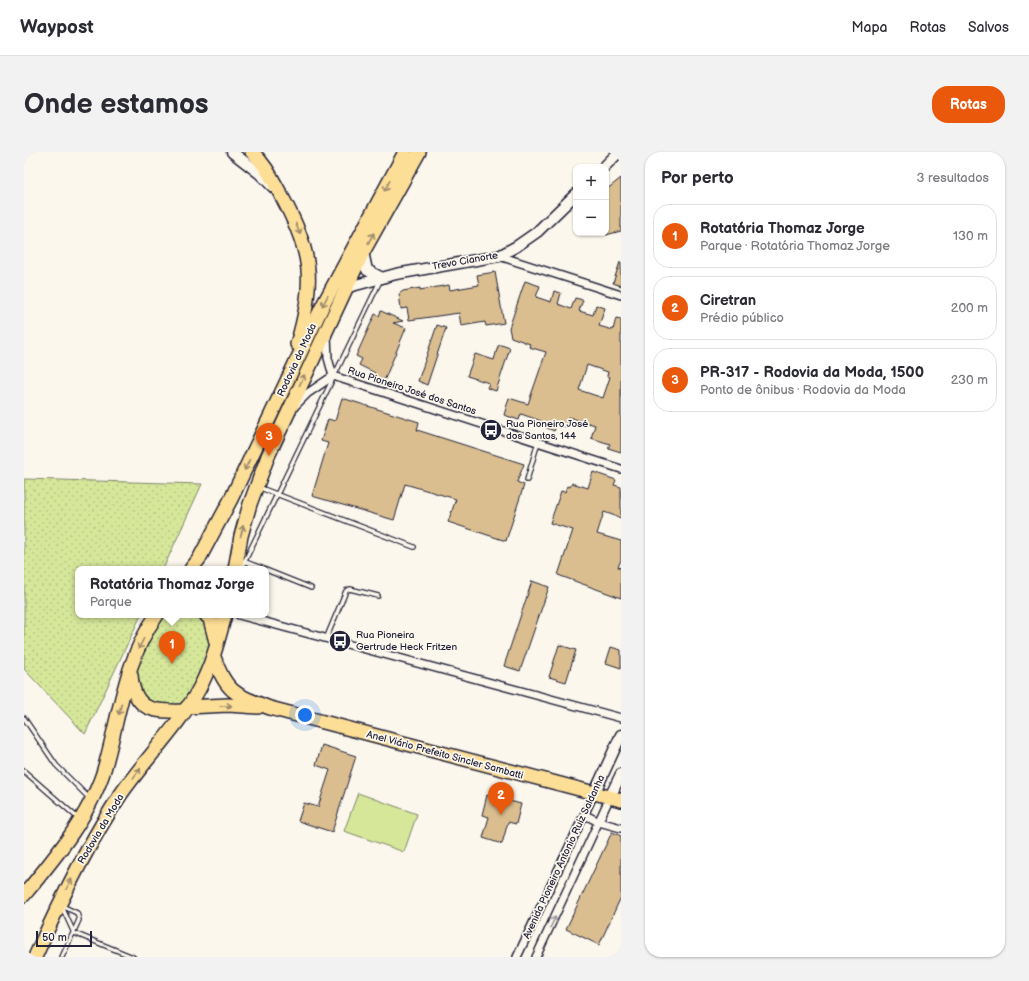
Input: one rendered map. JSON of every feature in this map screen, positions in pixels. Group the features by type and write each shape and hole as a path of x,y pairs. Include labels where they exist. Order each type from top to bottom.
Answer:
{"highway":[{"path":"252,152 260,159 291,212 303,241 308,267 309,296 303,322 282,392"},
{"name":"Rodovia da Moda","path":"194,566 231,499 322,305 405,152"},
{"name":"Rodovia da Moda","path":"239,564 241,536 256,486 286,415 363,252 419,152"},
{"path":"24,895 52,861 80,820 102,774 130,671 139,648 156,618"},
{"name":"Anel Viário Prefeito Sincler Sambatti","path":"209,618 215,633 215,652 220,674 227,686 238,695 270,708 615,799"},
{"path":"215,652 224,618"},
{"name":"Rodovia da Moda","path":"35,957 91,843 121,794 186,709 199,689 215,652"},
{"name":"Anel Viário Prefeito Sincler Sambatti","path":"130,671 132,689 145,706 158,712 228,705 270,708"}],"street":[{"path":"232,152 259,173 280,195"},
{"path":"607,164 620,152"},
{"name":"Trevo Cianorte","path":"345,288 414,270 500,256 537,232 573,197"},
{"path":"363,252 367,270 382,278"},
{"path":"500,256 621,295"},
{"name":"Rua Pioneiro José dos Santos","path":"327,329 328,358 333,376"},
{"name":"Rua Pioneiro José dos Santos","path":"286,415 308,393 333,376"},
{"name":"Rua Pioneiro José dos Santos","path":"333,376 621,469"},
{"path":"250,618 621,718"},
{"name":"Avenida Pioneiro Antonio Ruiz Saldanha","path":"517,957 585,815 621,734"},
{"name":"Avenida Pioneiro Antonio Ruiz Saldanha","path":"536,957 599,822 615,799 621,774"},
{"path":"585,815 599,822 621,828"}],"lane":[{"path":"249,566 239,564 277,493 382,278"},
{"path":"527,480 538,442"},
{"path":"256,486 414,547"},
{"path":"269,571 311,588"},
{"path":"326,638 346,592 350,589 378,596"},
{"path":"24,718 56,765 90,799"},
{"path":"24,771 80,820"},
{"path":"60,905 77,913 79,916 74,933 62,957"},
{"path":"60,905 74,933 133,957"}],"green space":[{"path":"24,479 202,484 164,566 75,566 75,618 140,618 85,734 24,669"},
{"path":"157,618 208,618 215,633 187,707 166,712 132,689 139,648"},
{"path":"358,793 417,814 404,852 344,831"}],"building":[{"path":"621,178 621,231 609,234 609,200 609,188"},
{"path":"621,262 621,286 613,283"},
{"path":"495,272 504,323 486,326 485,322 461,326 459,313 409,320 407,308 401,309 399,294 403,291 420,288 420,290 449,285 450,290 479,285 477,275"},
{"path":"525,281 540,286 536,297 551,302 554,291 561,293 558,304 571,309 575,298 583,300 579,311 593,315 596,305 605,308 599,326 613,330 616,318 621,319 621,452 608,448 610,444 591,438 595,425 568,417 565,427 557,424 554,431 545,427 547,423 521,414 519,420 504,415 509,398 528,404 546,352 529,347 530,344 511,337 509,328","holes":["587,365 608,372 607,376 610,377 603,398 579,390"]},
{"path":"381,311 403,321 393,323 406,328 384,381 373,376 375,373 359,365 362,359 356,356 375,314 379,316"},
{"path":"437,325 446,328 427,385 418,381"},
{"path":"501,345 510,348 496,391 487,388 489,383 467,376 475,354 494,360 498,346"},
{"path":"342,398 419,422 417,430 524,464 517,482 524,485 506,541 448,522 456,499 405,484 394,520 312,496 328,443 321,441 328,419 335,421"},
{"path":"593,472 616,480 614,485 621,487 621,518 604,512 597,534 621,541 621,560 618,567 621,568 621,598 558,575 573,530 550,523 561,491 565,492 567,486 570,487 572,483 588,488"},
{"path":"532,581 549,587 520,671 504,666"},
{"path":"559,645 576,650 566,682 549,677"},
{"path":"611,647 621,650 621,668 606,663"},
{"path":"322,745 356,756 332,832 298,821 304,803 318,807 330,770 316,765"},
{"path":"487,795 521,804 516,824 508,822 502,844 483,838 489,817 482,815"},
{"path":"612,832 621,836 621,897 599,945 566,929"}],"place":[{"name":"Rua Pioneiro José dos Santos, 144","path":"491,430"},
{"name":"PR-317 - Rodovia da Moda, 1500","path":"269,456"},
{"name":"Rua Pioneira Gertrude Heck Fritzen","path":"340,641"},
{"name":"Rotatória Thomaz Jorge","path":"172,664"},
{"name":"Ciretran","path":"501,815"}]}
